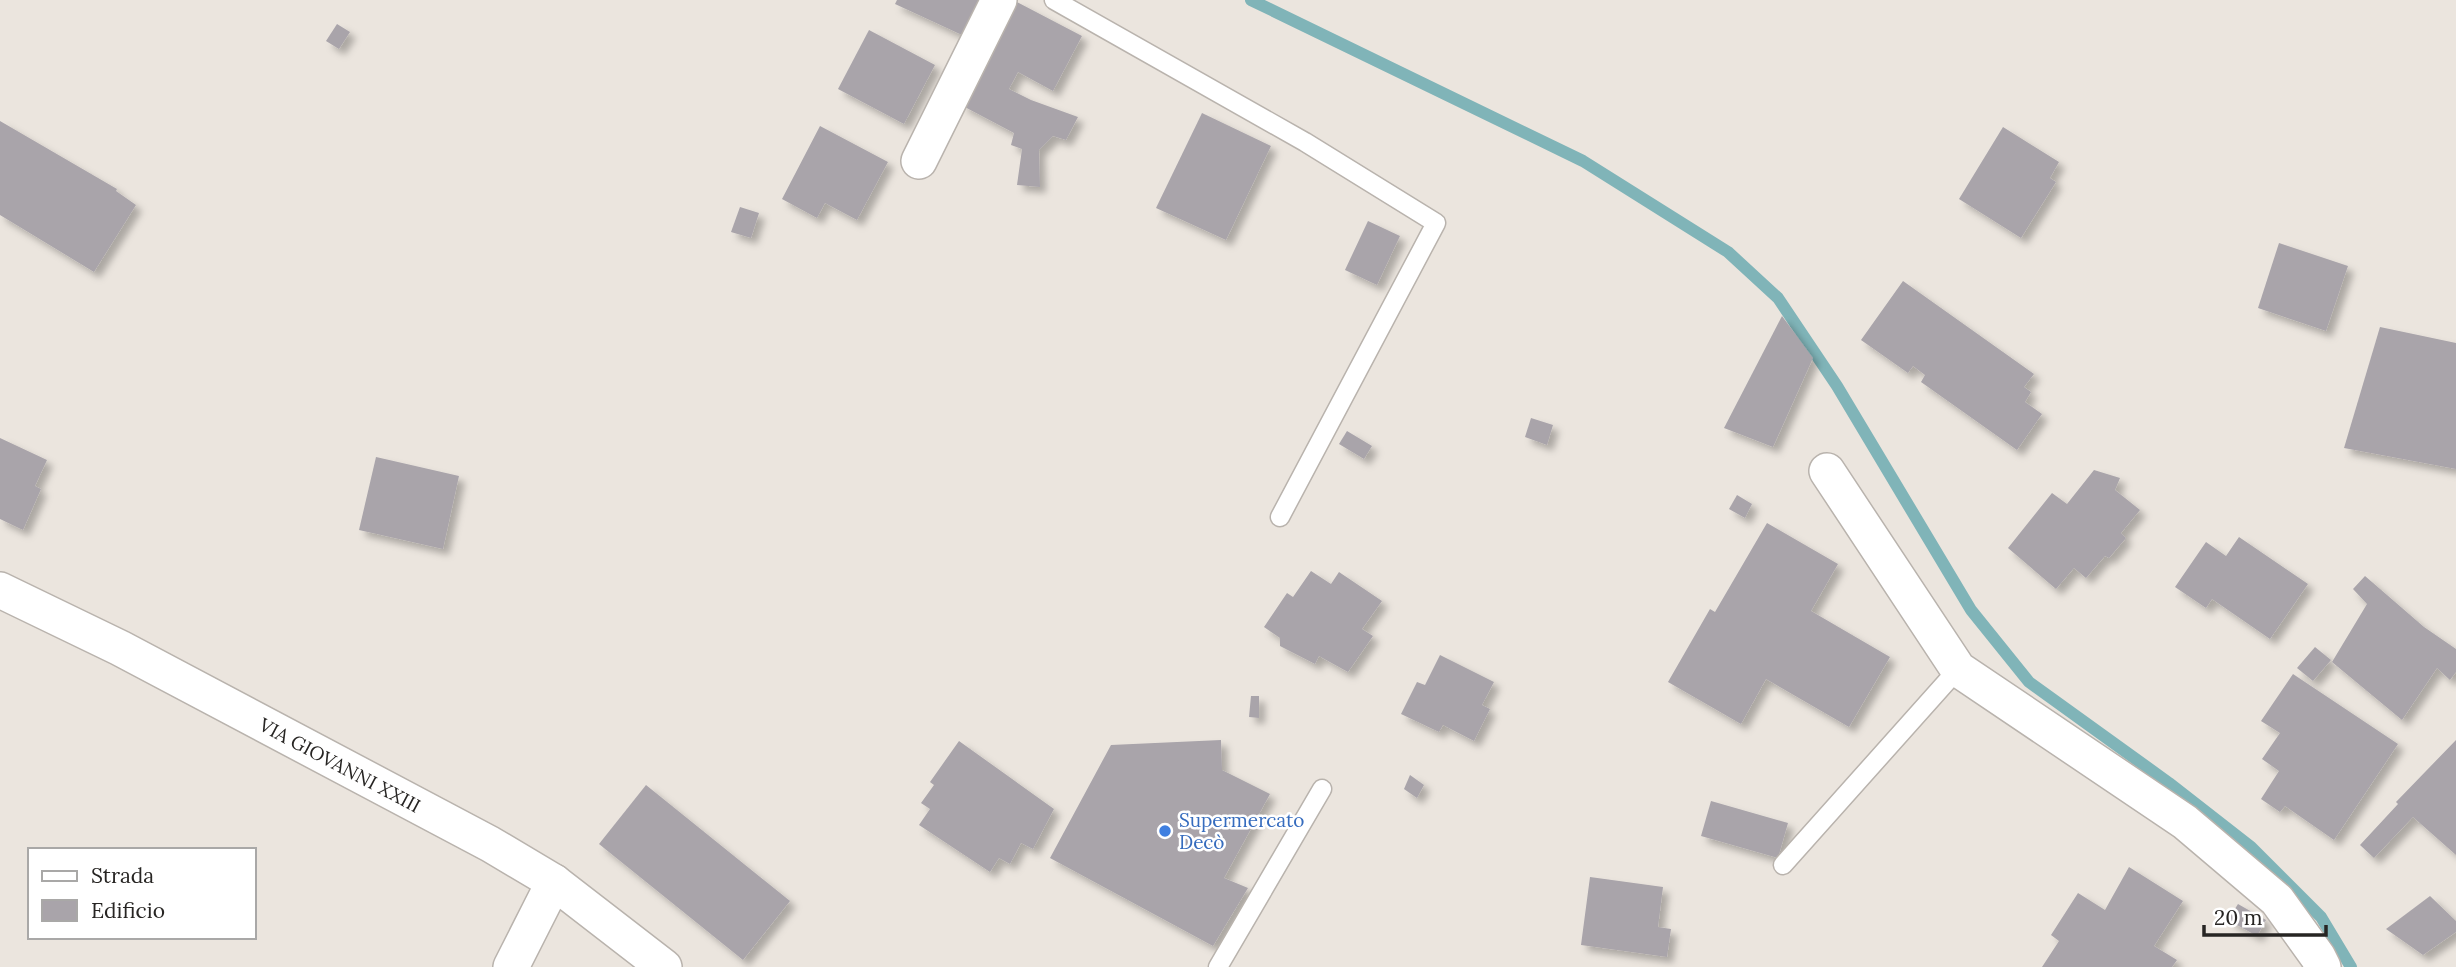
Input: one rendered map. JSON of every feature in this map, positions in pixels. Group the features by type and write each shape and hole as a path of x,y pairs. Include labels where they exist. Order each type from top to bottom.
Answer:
{"street":[{"path":"919,160 999,0"},
{"path":"1827,471 1958,669 2185,822 2277,900 2323,967"},
{"name":"VIA GIOVANNI XXIII","path":"0,590 157,668 490,844 554,882 664,967"},
{"path":"511,967 554,882"}],"lane":[{"path":"1054,0 1305,142 1436,223 1280,517"},
{"path":"1783,865 1958,669"},
{"path":"1218,967 1322,789"}],"building":[{"path":"897,0 983,0 975,41 895,4"},
{"path":"1015,1 1082,36 1053,91 1018,72 1009,89 1078,117 1066,140 1053,136 1039,150 1040,187 1017,185 1022,149 1011,145 1014,133 961,105"},
{"path":"337,24 350,32 339,49 326,41"},
{"path":"869,30 935,65 904,124 838,89"},
{"path":"1202,113 1271,146 1226,240 1156,208"},
{"path":"0,121 117,189 116,191 136,205 94,272 0,215"},
{"path":"820,126 888,162 857,220 825,203 817,218 782,199"},
{"path":"2003,127 2059,162 2050,178 2056,182 2021,238 1959,199"},
{"path":"740,207 759,213 751,238 731,232"},
{"path":"1368,221 1400,236 1377,285 1345,270"},
{"path":"2279,243 2348,266 2326,331 2258,308"},
{"path":"1903,281 2034,374 2024,387 2031,392 2025,402 2042,414 2017,450 1921,382 1925,375 1913,366 1908,373 1861,340"},
{"path":"1782,316 1813,358 1773,447 1724,428"},
{"path":"2380,327 2456,343 2456,469 2344,448"},
{"path":"1531,418 1553,425 1547,445 1525,437"},
{"path":"1347,431 1372,446 1364,459 1339,444"},
{"path":"0,438 47,460 35,486 41,489 23,530 0,519"},
{"path":"376,457 459,476 443,549 359,530"},
{"path":"2094,470 2120,478 2115,490 2140,510 2121,533 2126,538 2109,558 2105,556 2086,578 2074,568 2056,589 2008,548 2052,493 2067,504"},
{"path":"1737,495 1752,504 1745,518 1729,509"},
{"path":"1767,523 1838,564 1811,611 1890,657 1849,727 1766,679 1741,724 1668,682 1710,609 1715,612"},
{"path":"2239,537 2308,584 2270,639 2212,599 2206,608 2175,587 2206,542 2226,556"},
{"path":"1311,571 1331,584 1339,572 1382,601 1362,629 1373,636 1348,672 1319,656 1315,664 1280,646 1280,638 1264,627 1287,593 1293,597"},
{"path":"2365,576 2424,627 2456,649 2456,672 2450,680 2437,668 2402,720 2332,662 2367,604 2353,589"},
{"path":"2315,647 2331,660 2313,681 2297,668"},
{"path":"1440,655 1494,682 1482,705 1490,709 1474,741 1443,725 1439,732 1401,714 1417,682 1425,685"},
{"path":"2293,674 2398,744 2334,840 2285,806 2280,812 2261,799 2279,771 2262,759 2280,733 2261,721"},
{"path":"1251,696 1259,696 1259,718 1249,717"},
{"path":"1221,740 1222,770 1270,794 1224,878 1248,888 1213,946 1050,858 1111,745"},
{"path":"2456,740 2456,855 2413,817 2374,858 2360,845 2398,804 2396,802"},
{"path":"959,741 1054,809 1033,849 1021,843 1010,864 999,858 990,872 919,825 930,809 921,803 934,785 930,782"},
{"path":"1410,775 1424,785 1417,798 1404,789"},
{"path":"646,785 790,901 743,960 599,844"},
{"path":"1711,801 1788,823 1778,858 1701,836"},
{"path":"2129,867 2183,901 2154,946 2177,960 2172,967 2042,967 2059,941 2051,935 2078,893 2105,910"},
{"path":"1590,877 1663,887 1658,927 1671,929 1667,957 1581,945"},
{"path":"2430,896 2456,921 2456,932 2423,955 2386,929"},
{"path":"2238,904 2266,920 2257,936 2228,920"}],"waterway":[{"path":"1251,0 1583,161 1728,252 1778,298 1837,386 1971,610 2029,682 2169,783 2251,847 2321,917 2351,967"}],"place":[{"name":"Supermercato Decò","path":"1165,831"}]}
